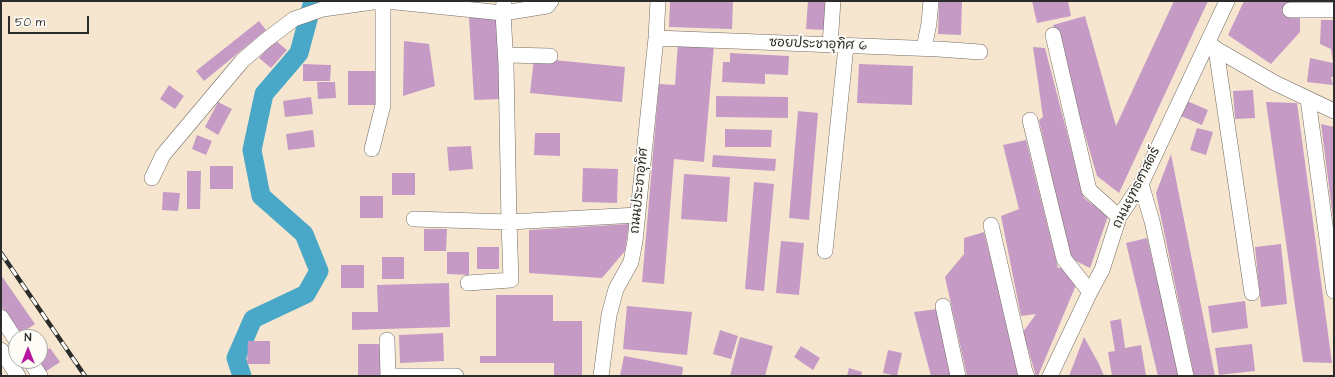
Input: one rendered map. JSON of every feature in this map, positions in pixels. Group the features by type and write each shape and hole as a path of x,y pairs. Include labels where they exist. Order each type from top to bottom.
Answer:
{"street":[{"path":"152,178 163,155 242,61 265,40 294,19 323,9 380,1"},
{"path":"372,149 384,105 383,1"},
{"path":"386,1 504,7 547,6 551,1"},
{"name":"ถนนประชาอุทิศ","path":"601,376 609,315 616,289 631,262 635,241 656,38 658,1"},
{"path":"830,45 833,1"},
{"path":"924,49 931,1"},
{"name":"ถนนยุทธศาสตร์","path":"1050,376 1102,270 1119,217 1141,184 1212,45 1227,1"},
{"path":"468,283 511,280 504,7"},
{"path":"1290,10 1334,10"},
{"path":"1053,36 1089,190 1119,217"},
{"name":"ซอยประชาอุทิศ 6","path":"656,38 980,52"},
{"path":"1212,45 1275,83 1334,111"},
{"path":"1212,45 1252,292"},
{"path":"825,251 846,46"},
{"path":"506,55 550,56"},
{"path":"1308,99 1334,291"},
{"path":"1030,120 1064,259 1090,292"},
{"path":"1141,184 1152,221 1186,376"},
{"path":"414,219 509,222 638,215"},
{"path":"991,224 1027,376"},
{"path":"943,306 958,376"},
{"path":"1,317 8,334"},
{"path":"386,340 388,376 456,376"},
{"path":"3,353 18,376"}],"building":[{"path":"670,1 733,1 732,29 669,27"},
{"path":"808,1 827,1 825,30 806,29"},
{"path":"939,1 962,1 961,35 938,34"},
{"path":"1032,1 1068,1 1071,16 1037,23"},
{"path":"1174,1 1208,1 1119,193 1097,176 1053,25 1085,16 1116,126"},
{"path":"1244,1 1300,1 1300,32 1271,64 1228,35"},
{"path":"1331,1 1334,1 1334,77 1331,77 1333,85 1307,82 1310,58 1333,63 1331,49 1320,44 1321,20 1333,20"},
{"path":"497,17 502,99 474,100 469,18"},
{"path":"259,21 266,30 204,81 196,71"},
{"path":"275,40 287,50 271,68 259,58"},
{"path":"404,41 429,44 435,86 403,96"},
{"path":"678,42 714,45 704,162 674,159 664,284 642,282 659,84 675,85"},
{"path":"1033,47 1045,48 1084,198 1108,216 1090,268 1070,258 1039,120 1043,117"},
{"path":"730,53 789,56 788,75 765,74 765,84 722,82 723,62 730,62"},
{"path":"534,58 625,67 622,102 530,93"},
{"path":"303,64 331,65 330,81 303,81"},
{"path":"859,64 913,66 912,105 857,103"},
{"path":"348,71 375,71 375,105 348,105"},
{"path":"317,82 335,82 336,98 318,99"},
{"path":"169,85 184,96 175,109 160,99"},
{"path":"1253,90 1255,118 1235,119 1233,91"},
{"path":"716,96 788,97 788,118 716,117"},
{"path":"311,97 313,114 285,117 283,101"},
{"path":"1187,101 1208,110 1202,125 1181,116"},
{"path":"218,102 232,109 218,135 205,127"},
{"path":"1266,102 1297,103 1332,363 1303,362"},
{"path":"798,111 818,113 809,220 789,218"},
{"path":"1321,124 1334,127 1334,218 1333,218"},
{"path":"1197,128 1213,132 1206,155 1190,150"},
{"path":"725,129 772,130 771,147 725,147"},
{"path":"313,130 315,147 288,150 286,134"},
{"path":"535,133 560,133 560,156 534,155"},
{"path":"197,135 212,141 206,155 192,149"},
{"path":"1026,140 1058,268 1064,268 1076,285 1038,376 1036,376 1023,332 1036,314 1021,316 1001,216 1019,209 1003,145"},
{"path":"471,146 473,169 449,171 447,147"},
{"path":"1171,154 1215,376 1194,376 1156,193"},
{"path":"713,155 776,159 775,171 712,167"},
{"path":"210,166 233,166 233,189 210,189"},
{"path":"583,168 618,169 617,203 582,202"},
{"path":"187,171 201,171 200,209 187,209"},
{"path":"392,173 415,173 415,195 392,195"},
{"path":"684,174 730,177 727,222 681,219"},
{"path":"754,182 774,184 764,291 745,289"},
{"path":"163,192 180,193 178,211 162,210"},
{"path":"360,196 383,196 383,218 360,218"},
{"path":"629,224 625,251 602,278 529,273 529,230"},
{"path":"424,229 447,229 446,251 424,251"},
{"path":"984,232 1020,376 967,376 945,277 964,254 964,238"},
{"path":"1147,238 1180,376 1158,376 1126,243"},
{"path":"781,241 804,243 799,295 776,293"},
{"path":"1281,244 1287,304 1261,307 1255,247"},
{"path":"477,247 499,247 499,269 477,269"},
{"path":"447,252 469,252 469,275 447,274"},
{"path":"382,257 404,257 404,279 382,279"},
{"path":"341,265 364,265 364,288 341,288"},
{"path":"1,275 35,324 28,329 17,329 1,306"},
{"path":"449,283 450,327 352,330 352,312 378,312 377,285"},
{"path":"496,295 553,295 553,321 582,321 582,376 554,376 554,363 480,363 480,356 496,356"},
{"path":"1245,301 1248,328 1212,333 1208,306"},
{"path":"627,306 692,312 687,355 623,349"},
{"path":"938,309 952,376 931,376 914,312"},
{"path":"1121,319 1125,348 1141,345 1146,376 1112,376 1108,352 1115,351 1110,321"},
{"path":"720,330 738,336 731,359 713,354"},
{"path":"443,333 444,361 400,363 399,335"},
{"path":"740,337 773,346 765,376 730,376"},
{"path":"1084,337 1099,364 1104,376 1069,376"},
{"path":"248,341 270,341 270,364 247,364"},
{"path":"358,344 384,344 385,376 358,376"},
{"path":"1252,344 1255,371 1219,375 1215,348"},
{"path":"801,346 820,358 813,370 794,357"},
{"path":"50,348 60,362 45,372 43,369 48,369 48,349"},
{"path":"888,350 902,353 897,376 883,373"},
{"path":"624,356 683,367 682,376 620,376"},
{"path":"849,368 862,372 861,376 847,376"}],"waterway":[{"path":"242,376 236,358 253,319 306,294 319,271 304,234 261,196 252,150 264,94 299,53 313,1"}],"railway":[{"path":"1,253 85,376"}]}
